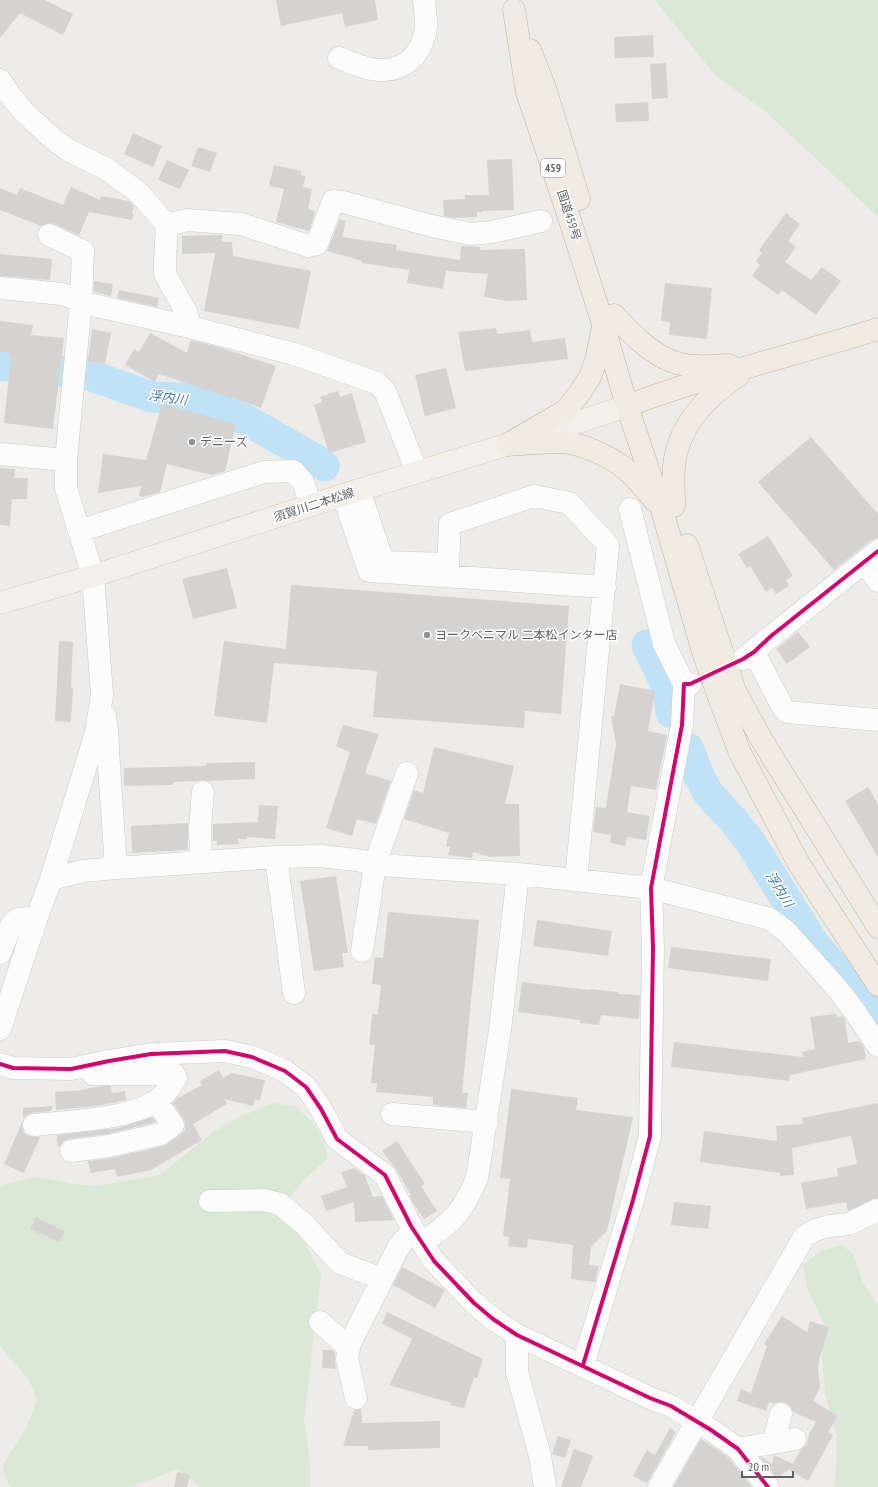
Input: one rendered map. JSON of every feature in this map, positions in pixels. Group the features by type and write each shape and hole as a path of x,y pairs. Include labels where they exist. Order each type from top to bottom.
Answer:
{"highway":[{"name":"国道459号","path":"512,5 527,92 566,208 609,319 668,508"},
{"path":"507,445 565,411 579,394 590,377 609,319 657,354 675,363 705,367 758,364"},
{"path":"634,403 758,364 878,329"},
{"path":"758,364 719,388 693,415 684,430 678,447 668,508 703,652 740,753 799,864 878,985"},
{"path":"507,445 563,442 582,446 607,455 638,479 668,508 735,691 763,742 878,927"}],"main road":[{"name":"須賀川二本松線","path":"0,603 92,576 351,492 507,445 634,403"}],"street":[{"path":"339,58 365,67 382,70 401,67 413,57 424,37 426,23 424,0"},
{"path":"0,80 12,98 25,113 53,139 70,151 105,168 138,192 167,225 165,274 186,312 190,327"},
{"path":"167,225 187,220 241,224 308,246 317,244 333,201 344,202 432,226 471,234 492,232 541,221"},
{"path":"49,235 82,250 81,301 66,460 66,488 92,576 102,695 107,731 116,868"},
{"path":"0,288 62,294 81,301 294,354 377,383 385,391 417,472"},
{"path":"0,454 66,460"},
{"path":"79,531 264,472 293,471 303,482 311,505"},
{"path":"351,492 382,562 448,564 450,524 534,496 569,503 608,545 576,880"},
{"path":"351,492 370,571 605,587"},
{"path":"583,1365 631,1207 650,1136 652,956 651,888 682,725 687,684 664,644 630,509"},
{"path":"878,581 871,557 748,656 787,712 878,720"},
{"path":"0,1029 37,917 52,879 96,732 102,695"},
{"path":"362,951 374,864 407,773"},
{"path":"201,862 200,827 203,792"},
{"path":"52,879 83,871 116,868 276,857 321,856 374,864 518,874 651,888 770,919 786,931 836,987 856,1013 878,1046"},
{"path":"276,857 294,993"},
{"path":"356,1398 347,1359 350,1344 399,1246 418,1236 448,1225 456,1216 469,1196 477,1178 500,1030 518,874"},
{"path":"0,953 12,924 18,919 37,917"},
{"path":"0,1064 13,1068 71,1069 109,1060 151,1054 225,1051 268,1062 285,1071 306,1087 338,1139 385,1175 418,1236 434,1261 474,1303 493,1319 517,1335 650,1398 671,1406 697,1421 738,1449 768,1487"},
{"path":"34,1125 132,1112 156,1101 165,1094 176,1078 174,1074 80,1074 71,1069"},
{"path":"71,1152 109,1146 161,1134 173,1125 156,1101"},
{"path":"392,1114 486,1122"},
{"path":"210,1201 264,1200 280,1204 305,1225 340,1263 382,1279"},
{"path":"659,1487 804,1237 815,1230 829,1226 849,1224 878,1210"},
{"path":"320,1322 349,1348"},
{"path":"517,1335 517,1372 540,1456 545,1487"},
{"path":"773,1443 781,1414"},
{"path":"738,1449 795,1440"}],"green space":[{"path":"655,0 878,0 878,217 766,112 715,75"},
{"path":"273,1103 295,1106 312,1122 324,1139 327,1159 302,1182 286,1202 321,1275 304,1421 310,1461 310,1487 200,1487 178,1469 130,1487 11,1487 5,1477 3,1464 26,1428 37,1400 29,1380 0,1346 0,1187 8,1183 38,1177 73,1184 97,1186 160,1175 213,1132 242,1116"},
{"path":"842,1245 854,1255 862,1281 878,1306 878,1487 834,1487 837,1435 825,1393 821,1343 827,1330 807,1288 803,1265 822,1250"}],"building":[{"path":"0,0 45,0 73,14 63,35 20,13 0,38"},
{"path":"276,0 375,0 378,20 345,27 342,13 281,26"},
{"path":"653,35 654,57 615,58 614,37"},
{"path":"666,63 668,98 652,99 650,64"},
{"path":"648,102 649,121 616,122 615,104"},
{"path":"133,133 162,146 153,167 124,154"},
{"path":"198,147 217,153 210,172 191,166"},
{"path":"512,159 514,210 482,211 477,212 477,217 454,218 444,216 443,200 465,199 465,195 489,195 487,160"},
{"path":"167,160 189,170 180,189 158,180"},
{"path":"274,165 301,171 301,175 306,176 303,187 312,189 308,209 314,211 315,213 309,231 276,222 284,189 269,186"},
{"path":"71,187 100,200 101,196 129,201 134,206 132,220 89,212 79,235 54,224 48,223 41,226 0,210 0,188 17,195 20,188 63,205"},
{"path":"786,213 800,224 788,241 796,247 785,262 811,280 822,267 841,281 816,315 782,290 778,295 752,276 760,265 756,261 762,253 759,250"},
{"path":"340,219 346,221 342,237 397,245 396,250 460,260 461,246 480,247 480,250 525,249 527,300 507,301 484,297 488,274 446,271 443,289 407,283 409,270 362,263 362,261 327,251"},
{"path":"222,235 222,242 232,242 233,256 311,271 299,329 204,311 215,253 182,254 182,236"},
{"path":"0,254 52,259 50,280 0,276"},
{"path":"94,281 113,284 111,296 94,292"},
{"path":"665,283 712,288 707,339 669,335 670,322 661,321"},
{"path":"119,290 159,298 157,307 117,298"},
{"path":"0,321 33,325 31,335 64,338 53,429 4,423 11,357 7,356 8,352 0,352"},
{"path":"496,328 497,334 530,330 532,342 565,338 568,359 465,371 458,332"},
{"path":"92,329 111,333 105,364 88,361"},
{"path":"150,333 187,353 191,340 218,347 276,366 261,408 159,374 155,382 125,365 134,349 139,352"},
{"path":"446,368 456,408 425,416 415,375"},
{"path":"338,391 340,397 352,393 366,442 329,453 314,405 322,402 320,397"},
{"name":"デニーズ","path":"162,404 236,424 225,471 212,475 167,464 160,492 143,497 139,496 141,486 98,493 103,454 146,460"},
{"path":"811,437 878,514 878,538 870,541 834,570 758,482"},
{"path":"0,468 15,469 14,478 28,478 27,499 12,499 10,526 0,525"},
{"path":"768,536 793,576 786,580 789,586 776,594 772,588 766,592 750,566 747,568 738,554"},
{"path":"227,568 237,608 193,619 182,579"},
{"name":"ヨークベニマル 二本松インター店","path":"291,585 569,606 561,714 525,711 524,728 373,717 377,671 274,663 267,723 214,716 224,641 286,649"},
{"path":"798,632 810,647 787,664 776,649"},
{"path":"59,641 73,642 71,722 55,721"},
{"path":"620,684 655,691 648,731 667,735 656,790 631,786 627,812 650,816 646,840 627,837 625,846 610,843 611,835 593,832 596,807 606,808 616,744 611,717 614,716"},
{"path":"343,725 379,734 365,773 391,781 376,824 357,819 352,836 326,828 350,752 336,746"},
{"path":"434,747 514,766 505,804 519,804 520,856 490,857 473,852 472,858 448,855 450,847 446,846 449,833 404,819 414,790 423,793"},
{"path":"255,762 255,779 204,780 173,782 173,785 124,786 124,768 206,766 206,763"},
{"path":"868,787 878,804 878,857 845,801"},
{"path":"259,805 278,806 275,839 247,837 247,839 238,839 239,844 217,845 217,841 213,841 213,824 258,822"},
{"path":"188,823 188,850 132,853 131,826"},
{"path":"336,876 348,953 342,953 344,967 314,971 300,881"},
{"path":"388,912 479,920 462,1093 468,1093 466,1108 433,1105 433,1097 376,1092 377,1083 371,1083 375,1045 369,1045 372,1014 378,1014 381,985 372,984 375,957 383,958"},
{"path":"537,920 612,931 608,956 533,946"},
{"path":"671,947 771,959 768,981 668,968"},
{"path":"522,982 619,992 618,994 640,995 639,1019 601,1015 599,1025 580,1023 580,1020 518,1012"},
{"path":"836,1014 837,1017 842,1016 845,1019 848,1043 859,1041 864,1047 866,1059 790,1075 789,1081 671,1067 674,1042 803,1057 802,1052 815,1049 810,1017"},
{"path":"219,1070 223,1078 232,1073 265,1080 260,1101 255,1099 253,1106 224,1099 227,1104 193,1124 202,1140 151,1170 117,1177 115,1169 91,1173 88,1161 112,1158 164,1146 180,1135 185,1130 185,1123 173,1103 176,1099 202,1085 200,1081"},
{"path":"111,1086 112,1093 125,1091 126,1100 97,1106 56,1110 55,1092 85,1090 84,1089"},
{"path":"511,1089 578,1098 576,1110 633,1117 607,1231 591,1247 589,1265 599,1266 595,1282 571,1279 573,1245 528,1239 527,1248 508,1246 509,1237 503,1236 510,1179 500,1178"},
{"path":"878,1103 878,1198 848,1211 846,1202 806,1209 801,1183 838,1176 837,1168 857,1164 851,1136 792,1148 794,1175 780,1176 780,1173 700,1162 704,1131 777,1141 776,1126 803,1124 802,1118"},
{"path":"53,1106 51,1111 32,1113 23,1119 23,1108"},
{"path":"152,1117 156,1122 107,1134 69,1139 64,1141 60,1146 57,1146 57,1135 118,1128"},
{"path":"22,1122 24,1133 29,1136 40,1137 24,1173 4,1164"},
{"path":"397,1141 425,1184 421,1186 437,1211 424,1219 412,1201 409,1195 411,1195 396,1169 382,1151"},
{"path":"354,1168 365,1176 373,1197 382,1196 394,1220 355,1222 354,1202 326,1211 321,1196 347,1187 341,1172"},
{"path":"674,1202 711,1206 708,1229 671,1225"},
{"path":"36,1217 65,1231 59,1242 30,1229"},
{"path":"402,1267 445,1290 435,1308 393,1285"},
{"path":"387,1312 483,1359 477,1378 474,1377 464,1408 389,1385 412,1339 382,1324"},
{"path":"782,1316 807,1332 810,1321 829,1327 819,1360 818,1369 820,1387 813,1401 838,1416 828,1432 833,1435 808,1481 790,1469 777,1478 761,1458 762,1457 772,1464 774,1455 793,1464 801,1449 807,1444 809,1434 816,1422 793,1412 790,1406 784,1402 774,1404 769,1402 766,1411 737,1401 741,1389 751,1393 767,1346 764,1344"},
{"path":"323,1350 333,1350 335,1353 336,1369 322,1368"},
{"path":"361,1409 362,1423 440,1421 440,1448 368,1450 368,1446 343,1446 354,1410"},
{"path":"670,1428 676,1432 647,1483 633,1476 647,1450 655,1455"},
{"path":"558,1436 571,1440 565,1458 552,1454"},
{"path":"701,1439 729,1458 752,1487 673,1487"},
{"path":"574,1449 593,1456 581,1487 561,1487"},
{"path":"177,1472 190,1475 187,1487 174,1487"}],"waterway":[{"name":"浮内川","path":"0,365 86,374 152,397 187,398 244,419 315,459 324,466"},
{"name":"浮内川","path":"647,645 667,687 671,713"},
{"name":"浮内川","path":"688,748 700,778 708,793 734,821 751,843 814,944 852,987 878,1027"}],"cycle path":[{"path":"583,1365 633,1200 650,1136 653,948 651,888 682,725 684,684 690,684 743,659 754,652 771,636 878,551"},
{"path":"0,1064 13,1068 71,1069 151,1054 225,1051 252,1057 285,1071 306,1087 321,1109 337,1139 385,1175 411,1226 434,1261 474,1303 493,1319 517,1335 650,1398 671,1406 711,1430 738,1449 768,1487"}],"place":[{"name":"デニーズ","path":"192,442"},
{"name":"ヨークベニマル 二本松インター店","path":"427,635"}]}
